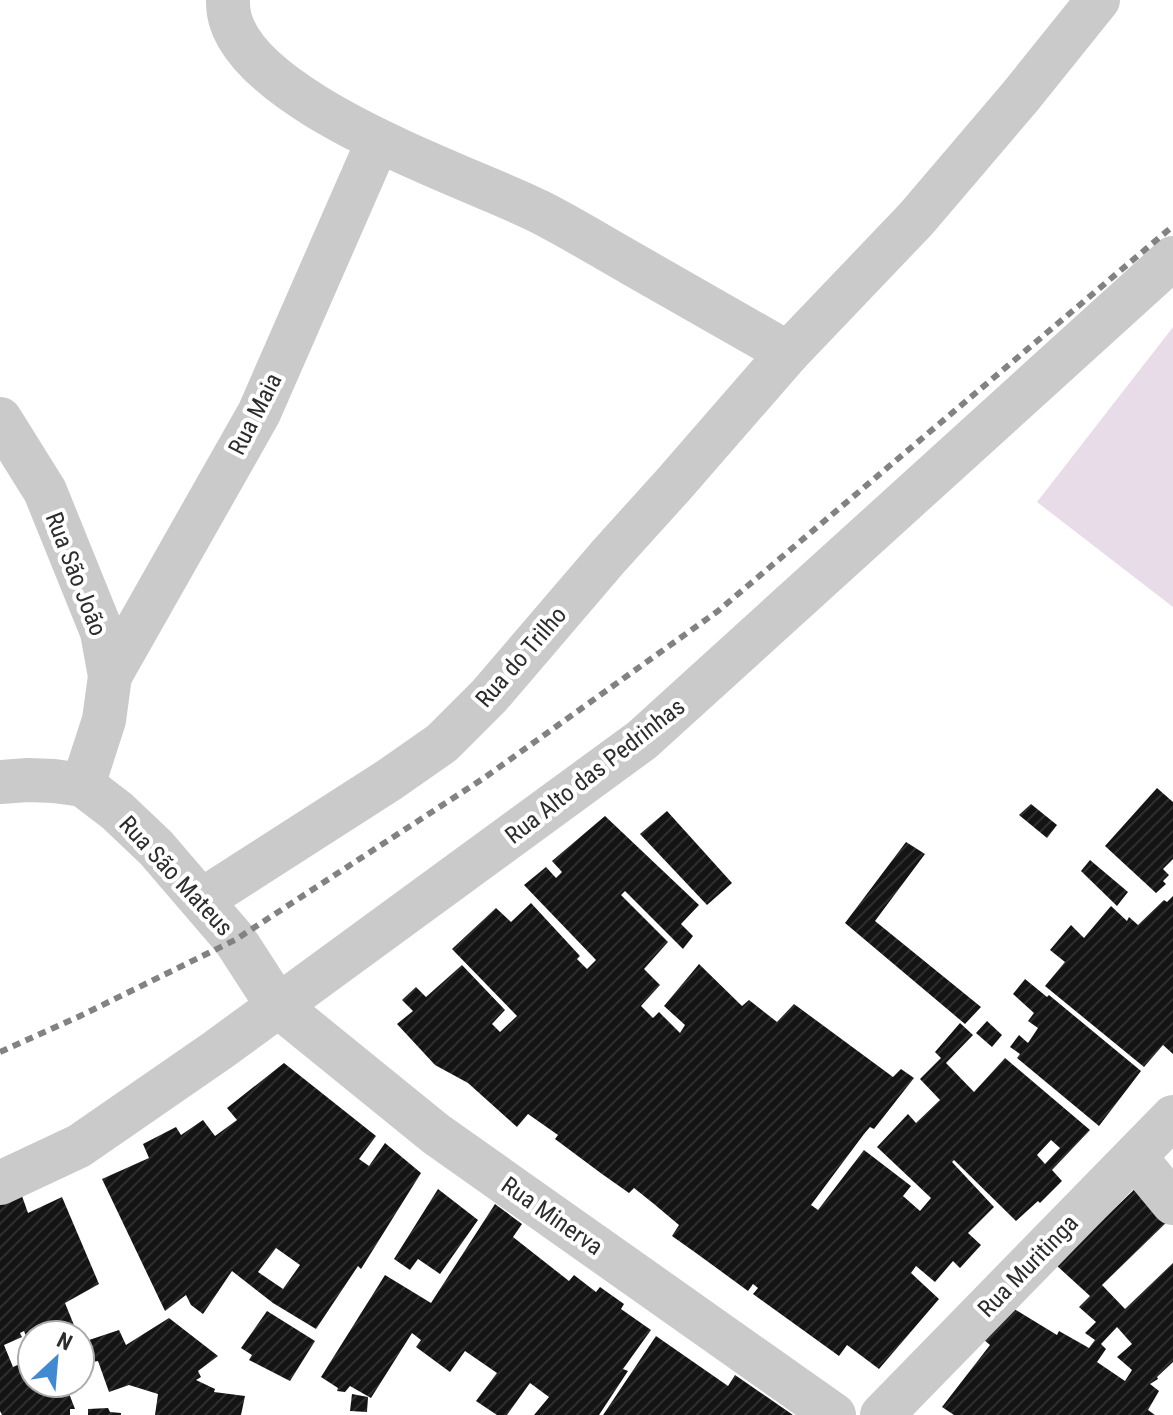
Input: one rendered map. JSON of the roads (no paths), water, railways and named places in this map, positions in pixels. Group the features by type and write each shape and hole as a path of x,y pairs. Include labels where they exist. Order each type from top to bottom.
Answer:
{"street":[{"path":"228,0 227,15 243,47 285,85 338,119 378,141 536,210 788,353"},
{"name":"Rua do Trilho","path":"202,900 442,743 489,696 788,353 916,219 1098,0"},
{"name":"Rua Maia","path":"110,676 259,413 378,141"},
{"name":"Rua Alto das Pedrinhas","path":"0,1183 79,1146 218,1050 642,740 1173,258"},
{"name":"Rua São João","path":"0,419 45,491 102,632 110,676 104,720 83,785"},
{"path":"0,782 41,781 83,785"},
{"name":"Rua São Mateus","path":"83,785 117,811 156,848 202,900 235,940 277,1005"},
{"name":"Rua Minerva","path":"277,1005 436,1134 834,1415"},
{"name":"Rua Muritinga","path":"882,1415 1173,1117"},
{"path":"1135,1157 1173,1203"}],"railway":[{"path":"0,1052 235,940 484,778 718,611 1173,226"}]}
